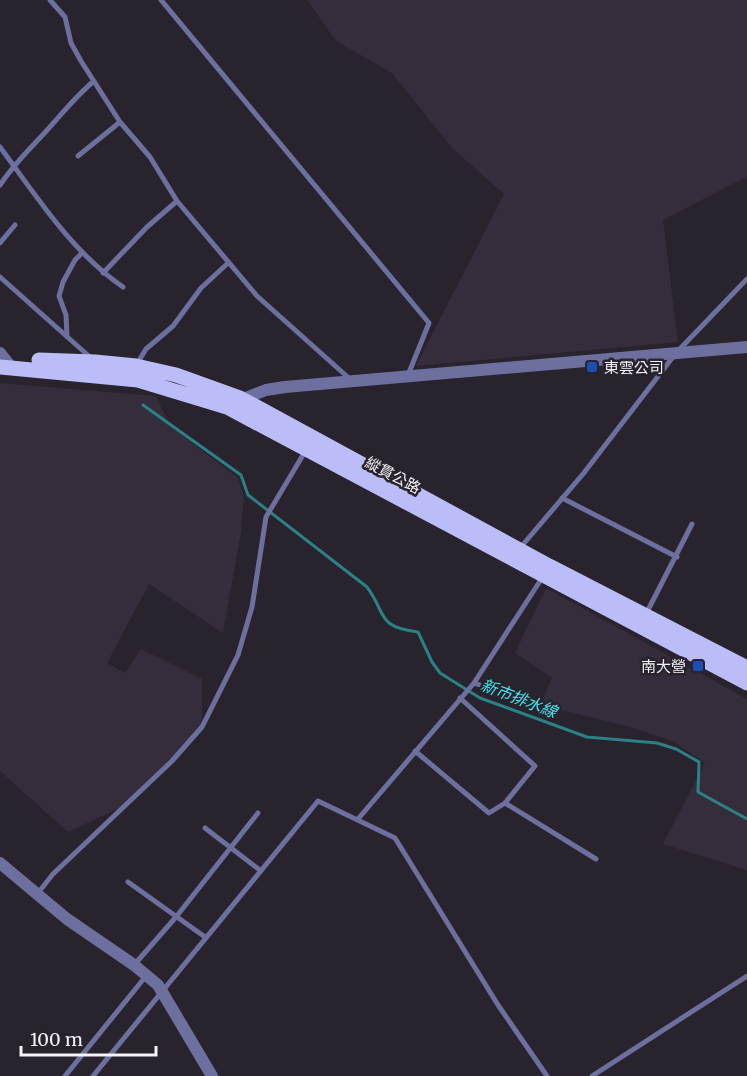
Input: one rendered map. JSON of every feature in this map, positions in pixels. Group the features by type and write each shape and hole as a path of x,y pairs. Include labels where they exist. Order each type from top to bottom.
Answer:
{"main road":[{"name":"縱貫公路","path":"3,361 95,362 136,366 176,375 240,398 310,443 546,571 642,620 747,668"},
{"name":"縱貫公路","path":"3,361 138,380 227,407 310,443 519,549 546,571"},
{"name":"縱貫公路","path":"642,620 747,683"}],"street":[{"path":"227,407 240,398 285,387 747,347"},
{"path":"0,863 37,895 134,965 161,991 212,1076"}],"lane":[{"path":"50,0 65,17 71,43 94,81 120,122 150,157 177,201 257,296 352,382"},
{"path":"161,0 429,323 407,376"},
{"path":"0,185 13,165 79,93 94,81"},
{"path":"78,156 120,122"},
{"path":"0,147 82,253 103,273 123,287"},
{"path":"103,273 147,227 177,201"},
{"path":"0,243 15,225"},
{"path":"67,337 66,315 59,296 63,282 75,260 82,253"},
{"path":"136,366 146,349 173,326 201,288 228,263"},
{"path":"0,277 95,362"},
{"path":"519,549 583,474 676,353 747,279"},
{"path":"37,895 53,874 172,761 202,727 241,645 252,607 266,517 310,443"},
{"path":"562,498 677,557"},
{"path":"642,620 677,557 692,524"},
{"path":"358,819 474,683 546,571"},
{"path":"474,683 550,710"},
{"path":"415,751 489,813 506,803 535,766 460,698"},
{"path":"93,1076 318,801 395,838 498,1005 547,1076"},
{"path":"506,803 596,859"},
{"path":"134,965 176,917 258,813"},
{"path":"205,828 261,871"},
{"path":"128,882 205,937"},
{"path":"65,1076 146,976"},
{"path":"592,1076 747,976"}],"shaded area":[{"path":"307,0 747,0 747,179 744,178 663,220 678,342 416,366 504,194 452,148 392,73 336,41"},
{"path":"0,383 156,396 170,426 238,478 244,497 241,532 223,633 149,584 107,663 125,673 141,649 202,679 202,727 172,761 122,807 68,832 0,771"},
{"path":"546,588 747,699 747,870 663,844 705,763 674,742 634,728 540,705 552,678 515,653"}],"waterway":[{"name":"新市排水線","path":"143,405 241,475 248,495 367,587 389,623 395,627 418,632 432,662 440,673 480,698 587,737 657,743 676,749 699,762 698,792 747,819"}],"place":[{"name":"東雲公司","path":"592,367"},
{"name":"南大營","path":"698,666"}]}
